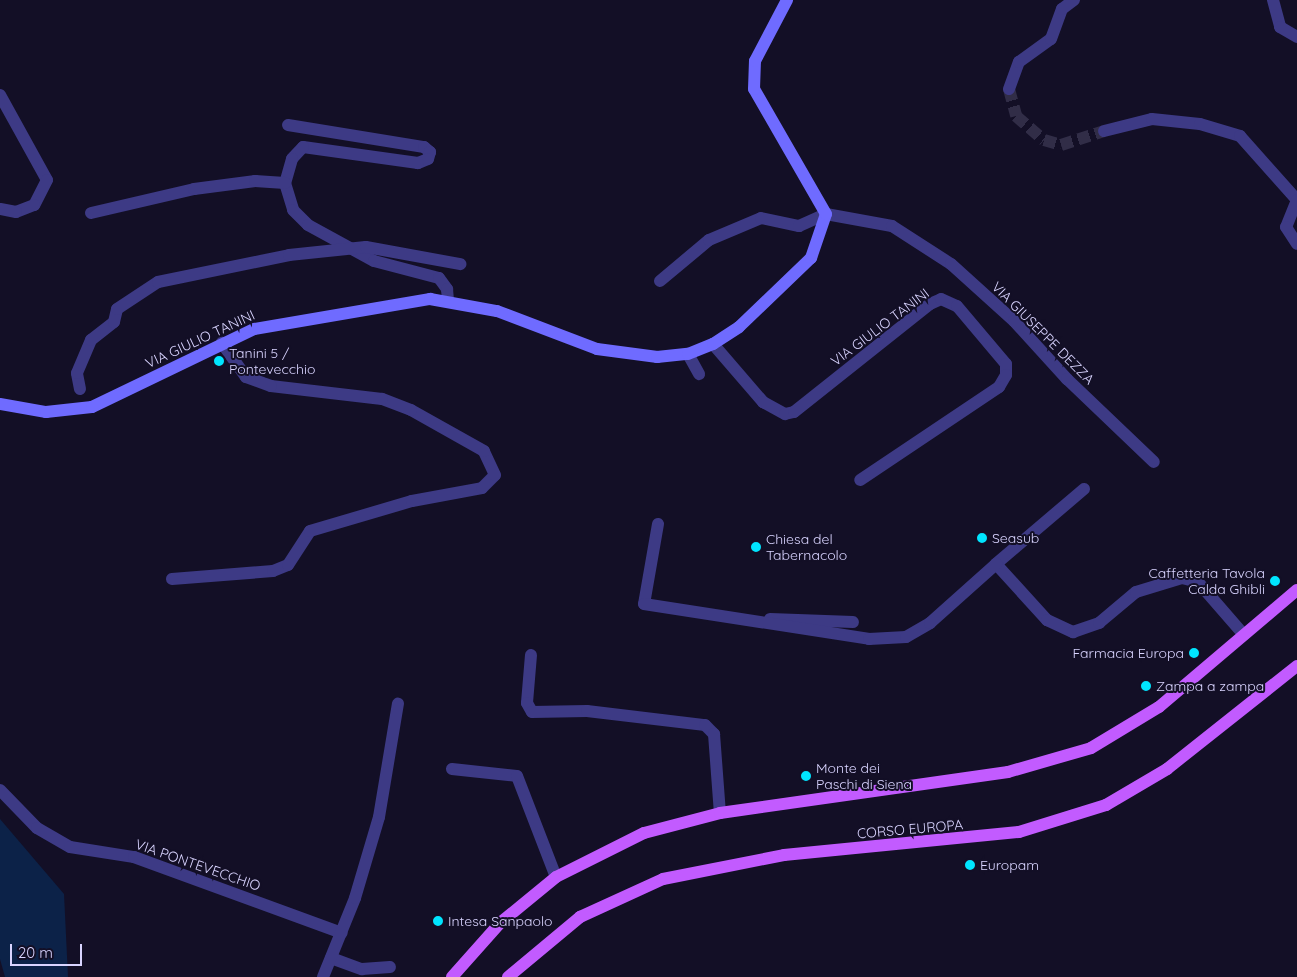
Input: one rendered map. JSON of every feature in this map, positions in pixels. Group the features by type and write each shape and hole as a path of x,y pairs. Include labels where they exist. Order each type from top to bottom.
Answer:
{"main road":[{"path":"787,0 754,61 754,89 826,214"},
{"name":"VIA GIULIO TANINI","path":"0,404 46,412 92,407 222,343 279,321 448,300 497,311 597,349 658,357 688,354 713,344 739,327 811,258 826,214"},
{"path":"452,977 500,923 556,877 636,836 720,813 1008,772 1052,762 1091,748 1159,708 1297,590"},
{"name":"CORSO EUROPA","path":"508,977 580,917 663,879 784,856 1019,832 1106,805 1168,769 1297,666"}],"street":[{"path":"1008,89 1019,62 1052,39 1062,9 1074,0"},
{"path":"1273,0 1280,27 1297,37"},
{"path":"0,96 47,180 34,205 16,212 0,209"},
{"path":"1104,131 1152,119 1200,124 1240,136 1297,200 1286,227 1297,244"},
{"path":"288,125 424,147 430,152 428,159 418,163 303,147 292,159 285,183 299,218 350,250 439,278 447,289 448,300"},
{"path":"91,213 194,189 255,181 285,183"},
{"path":"660,281 709,240 761,218 799,226 826,214"},
{"name":"VIA GIUSEPPE DEZZA","path":"826,214 892,226 916,238 1014,321 1067,379 1154,462"},
{"path":"80,389 77,373 92,340 114,322 117,309 158,282 289,255 350,250 366,246 460,264"},
{"name":"VIA GIULIO TANINI","path":"713,344 763,402 785,414 794,412 930,304 941,299 957,306 1006,364 1006,375 998,387 860,480"},
{"path":"172,579 273,571 288,564 310,531 420,500 482,488 495,475 484,451 411,410 382,399 271,386 246,377 222,343"},
{"path":"688,354 699,374"},
{"path":"658,524 644,604 869,640 906,637 930,623 996,564 1084,490"},
{"path":"996,564 1047,620 1073,632 1099,622 1145,588 1182,578 1198,582 1244,635"},
{"path":"728,618 853,622"},
{"path":"531,655 527,703 532,712 587,710 705,725 714,734 720,813"},
{"path":"323,977 342,933 380,817 398,704"},
{"path":"452,769 517,776 556,877"},
{"name":"VIA PONTEVECCHIO","path":"0,790 37,828 70,847 134,857 342,933"},
{"path":"331,958 362,969 390,967"}],"water":[{"path":"0,819 64,894 68,977 5,977 0,959"}],"tunnel":[{"path":"1009,89 1016,116 1044,140 1061,145 1104,131"}],"place":[{"name":"Tanini 5 / Pontevecchio","path":"219,361"},
{"name":"Seasub","path":"982,538"},
{"name":"Chiesa del Tabernacolo","path":"756,547"},
{"name":"Caffetteria Tavola Calda Ghibli","path":"1275,581"},
{"name":"Farmacia Europa","path":"1194,653"},
{"name":"Zampa a zampa","path":"1146,686"},
{"name":"Monte dei Paschi di Siena","path":"806,776"},
{"name":"Europam","path":"970,865"},
{"name":"Intesa Sanpaolo","path":"438,921"}]}
